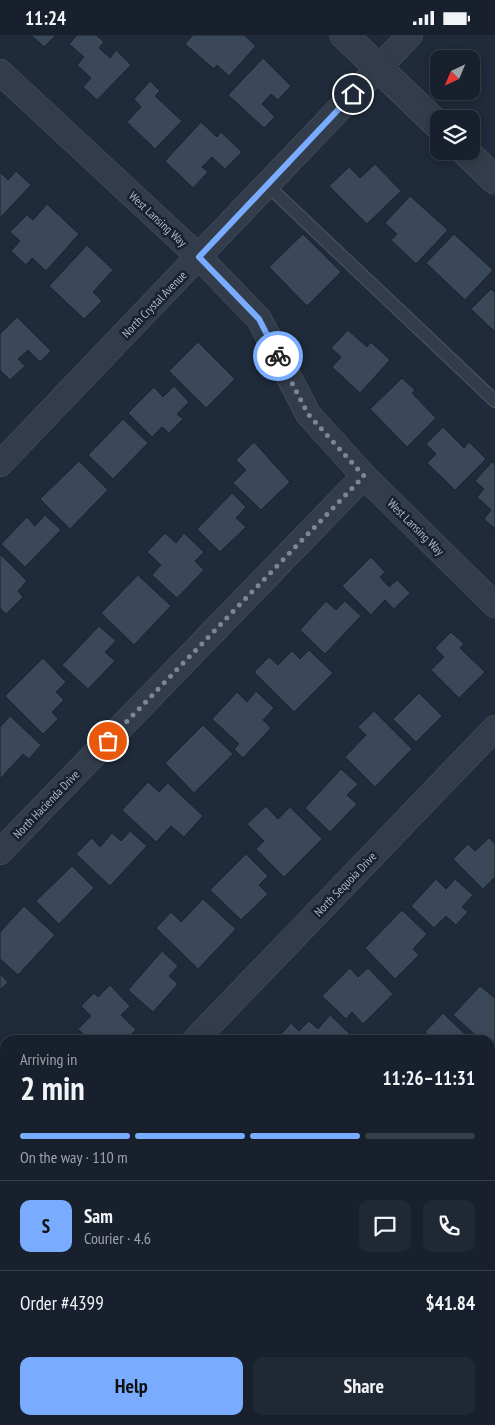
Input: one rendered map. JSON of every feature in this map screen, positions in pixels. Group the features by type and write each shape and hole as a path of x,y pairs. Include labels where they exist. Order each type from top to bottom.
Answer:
{"street":[{"path":"344,35 430,117"},
{"name":"North Crystal Avenue","path":"2,457 199,257 410,35"},
{"name":"West Lansing Way","path":"0,72 199,257 259,319 308,414 364,476 495,605"},
{"path":"474,160 495,180"},
{"name":"North Hacienda Drive","path":"0,852 364,476"},
{"name":"North Sequoia Drive","path":"200,1035 495,728"}],"lane":[{"path":"267,185 495,401"}],"building":[{"path":"31,35 56,35 44,47"},
{"path":"77,35 96,35 104,42 99,48 110,58 116,50 131,65 97,100 83,87 91,78 77,65 84,57 69,44"},
{"path":"193,35 244,35 256,46 229,76 217,65 214,69 185,44"},
{"path":"263,58 291,86 278,100 271,94 262,104 275,117 264,128 228,95"},
{"path":"150,81 160,91 155,96 182,121 155,149 127,122 141,107 134,99"},
{"path":"201,122 217,137 221,132 242,152 225,169 212,157 202,167 208,172 193,188 165,161"},
{"path":"375,164 401,191 367,224 329,186 349,167 360,178"},
{"path":"16,171 31,185 0,218 0,172 8,180"},
{"path":"410,196 448,230 416,264 391,240 397,234 385,223"},
{"path":"47,204 79,234 46,271 32,258 26,265 11,251 20,241 10,232 27,215 33,220"},
{"path":"303,234 341,272 307,306 269,267"},
{"path":"454,234 493,270 465,300 426,263"},
{"path":"87,245 113,270 93,292 102,301 84,319 49,286"},
{"path":"491,289 495,292 495,332 471,309"},
{"path":"17,317 51,351 40,362 28,350 18,359 25,366 10,380 0,370 0,334"},
{"path":"348,330 367,347 371,342 390,360 360,393 332,367 341,357 331,348"},
{"path":"198,342 235,379 206,408 169,371"},
{"path":"402,378 415,390 412,393 436,418 407,447 370,409"},
{"path":"174,386 189,402 177,414 183,419 169,433 162,427 152,437 128,413 154,387 163,397"},
{"path":"123,419 148,443 113,479 88,455"},
{"path":"443,427 464,448 469,442 486,459 455,490 427,463 436,454 426,444"},
{"path":"254,442 290,482 261,510 233,483 246,470 236,460"},
{"path":"79,461 108,490 70,529 40,499"},
{"path":"492,462 495,464 495,529 484,519 491,510 477,497 484,489 475,481"},
{"path":"232,493 246,507 236,518 246,527 220,552 197,529"},
{"path":"45,515 61,530 25,567 1,544 27,517 35,526"},
{"path":"165,533 176,543 184,533 204,552 195,561 204,570 177,598 152,575 161,565 147,552"},
{"path":"0,554 27,581 18,591 23,597 6,614 0,608"},
{"path":"371,557 385,572 380,577 389,587 397,580 410,593 394,609 385,600 371,615 342,586"},
{"path":"138,575 171,606 134,645 101,613"},
{"path":"326,601 336,610 345,601 361,616 325,654 300,630"},
{"path":"99,626 116,641 105,652 115,661 88,689 62,665"},
{"path":"451,632 464,644 460,648 485,672 459,698 431,670 444,657 435,648"},
{"path":"309,650 333,673 294,712 254,672 269,657 278,665 292,651 300,659"},
{"path":"43,658 66,682 56,692 64,700 52,712 58,719 43,734 5,696"},
{"path":"256,691 274,708 263,720 271,728 243,758 234,749 239,744 212,719 237,692 247,702"},
{"path":"419,693 442,716 416,742 393,719"},
{"path":"374,711 412,749 375,787 345,757 366,735 358,727"},
{"path":"10,716 41,745 29,759 23,754 0,779 0,727"},
{"path":"203,725 233,754 194,793 165,763"},
{"path":"341,769 358,784 347,795 357,804 330,832 305,808"},
{"path":"148,782 159,792 168,783 203,816 184,837 171,826 156,842 122,810"},
{"path":"266,806 278,819 290,807 322,839 284,877 256,849 264,841 247,824"},
{"path":"130,831 147,846 110,886 76,854 92,838 100,847 112,833 121,841"},
{"path":"489,838 495,844 495,877 483,889 453,859 468,844 475,851"},
{"path":"246,854 268,876 259,885 268,894 241,920 210,890"},
{"path":"72,866 94,888 59,924 36,901"},
{"path":"436,879 446,889 455,879 473,895 462,907 468,912 456,925 446,916 434,928 411,906"},
{"path":"203,899 236,929 198,969 156,928 171,912 181,922"},
{"path":"24,906 55,935 18,975 0,959 0,932"},
{"path":"402,910 427,934 413,949 419,955 395,979 365,948"},
{"path":"162,951 178,966 169,976 178,984 153,1012 128,990"},
{"path":"350,968 358,977 368,968 393,994 363,1024 352,1012 346,1019 322,996"},
{"path":"0,974 8,982 0,990"},
{"path":"110,985 130,1006 121,1015 136,1030 130,1035 84,1035 78,1029 91,1016 81,1006 94,993 98,997"},
{"path":"480,986 495,998 495,1035 475,1035 453,1015"},
{"path":"443,1013 466,1035 429,1035 425,1032"},
{"path":"330,1015 350,1034 280,1035 291,1023 299,1031 309,1021 318,1029"}],"way so far":[{"path":"108,741 364,476 308,414 278,356"}],"route":[{"path":"278,356 259,319 199,257 353,94"}]}
